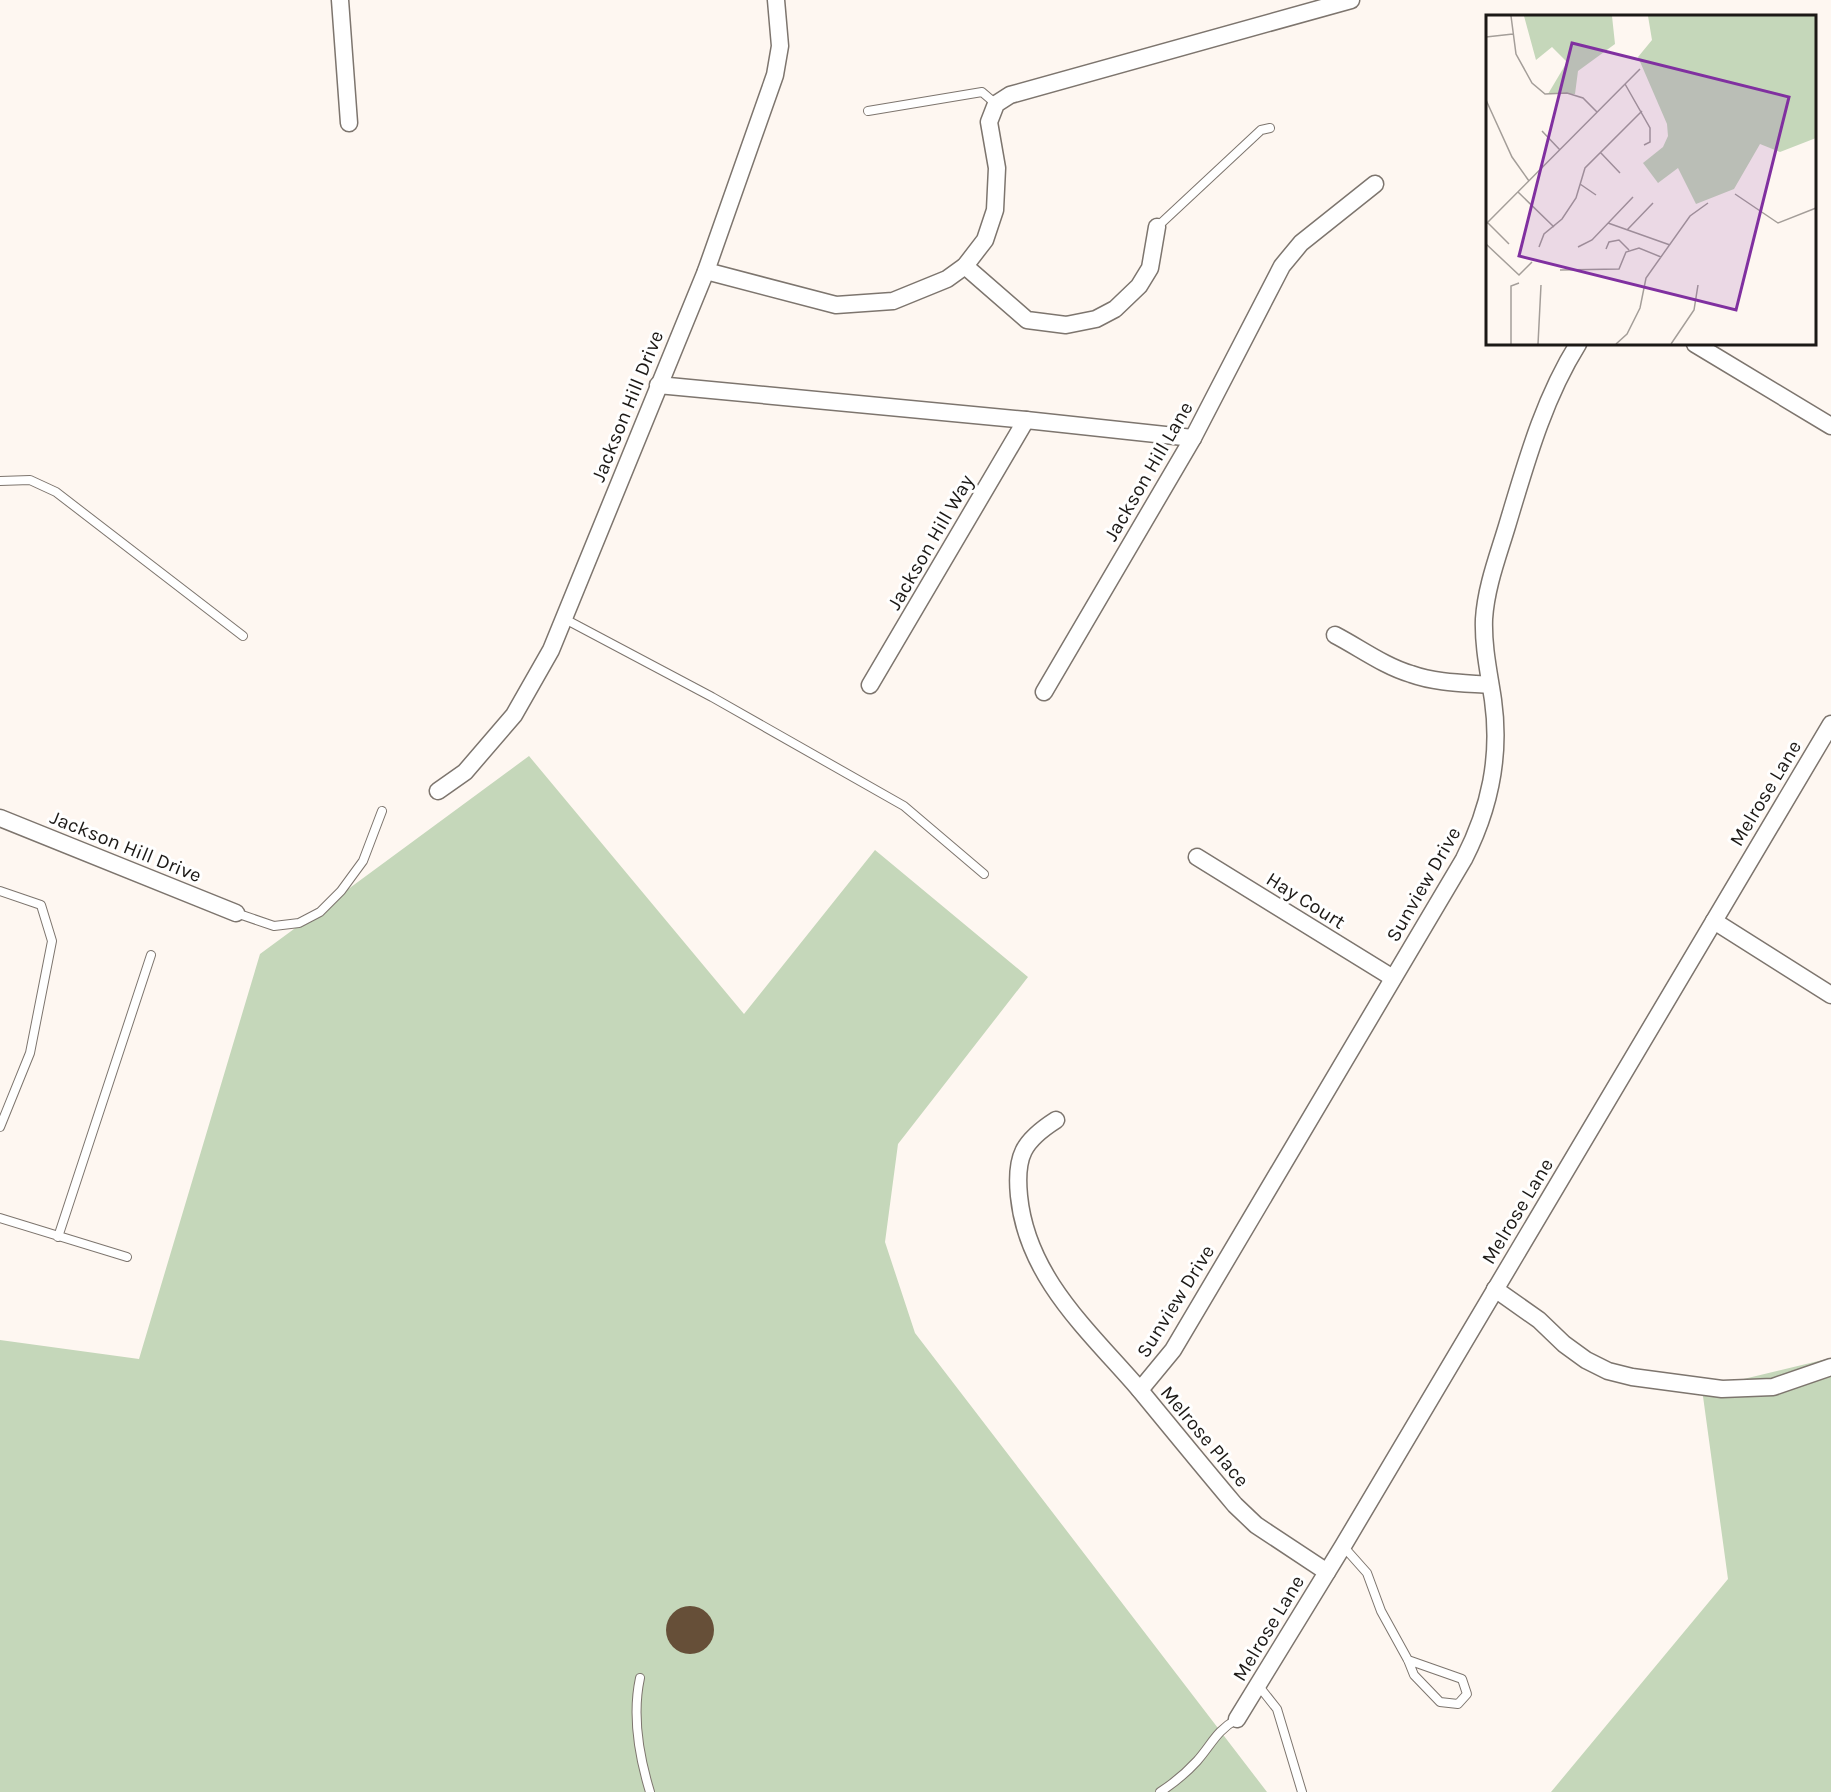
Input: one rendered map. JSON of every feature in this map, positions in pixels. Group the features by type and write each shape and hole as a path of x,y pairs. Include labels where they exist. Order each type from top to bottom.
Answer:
{"street":[{"path":"340,0 349,123"},
{"name":"Jackson Hill Drive","path":"438,791 465,772 514,715 551,650 706,271 775,75 780,46 776,0"},
{"path":"706,271 836,304 893,301 947,279 966,266 985,240 995,210 997,168 989,122 996,104 1010,94 1351,0"},
{"name":"Jackson Hill Lane","path":"1044,692 1193,438 1282,266 1301,243 1375,184"},
{"path":"966,266 1027,320 1066,325 1096,319 1115,309 1139,286 1150,268 1157,227"},
{"name":"Sunview Drive","path":"1140,1390 1173,1350 1464,859 1485,811 1493,779 1496,740 1484,636 1488,593 1537,428 1558,379 1577,345"},
{"path":"1697,345 1831,426"},
{"path":"658,385 1193,438"},
{"name":"Jackson Hill Way","path":"870,685 1026,420"},
{"path":"1335,635 1409,674 1435,680 1490,684"},
{"name":"Melrose Lane","path":"1237,1719 1343,1546 1831,724"},
{"name":"Jackson Hill Drive","path":"0,818 236,913"},
{"name":"Hay Court","path":"1197,857 1393,978"},
{"path":"1714,921 1831,995"},
{"name":"Melrose Place","path":"1056,1120 1037,1133 1024,1148 1019,1162 1020,1213 1025,1234 1037,1262 1056,1292 1235,1505 1256,1525 1327,1572"},
{"path":"1495,1289 1539,1320 1564,1344 1586,1360 1608,1371 1632,1377 1722,1389 1773,1387 1831,1367"}],"lane":[{"path":"868,111 982,93 996,104"},
{"path":"1157,227 1261,130 1270,128"},
{"path":"0,481 30,480 56,492 243,636"},
{"path":"564,618 712,697 904,806 984,874"},
{"path":"236,913 274,926 299,923 320,912 341,891 363,861 382,811"},
{"path":"0,891 41,906 52,941 30,1053 0,1126"},
{"path":"58,1237 151,955"},
{"path":"0,1218 127,1257"},
{"path":"1343,1546 1367,1573 1381,1611 1414,1675 1440,1702 1458,1704 1467,1694 1462,1678 1408,1660"},
{"path":"640,1678 636,1697 638,1730 650,1792"},
{"path":"1258,1685 1277,1708 1302,1792"},
{"path":"1160,1792 1197,1761 1222,1728 1237,1719"}],"green space":[{"path":"529,756 744,1014 875,850 1028,977 898,1144 885,1242 915,1333 1267,1792 0,1792 0,1340 139,1359 260,954"},
{"path":"1831,1358 1831,1792 1551,1792 1728,1579 1702,1389"}],"building":[{"path":"690,1606 707,1613 714,1630 707,1647 690,1654 673,1647 666,1630 673,1613"}]}
